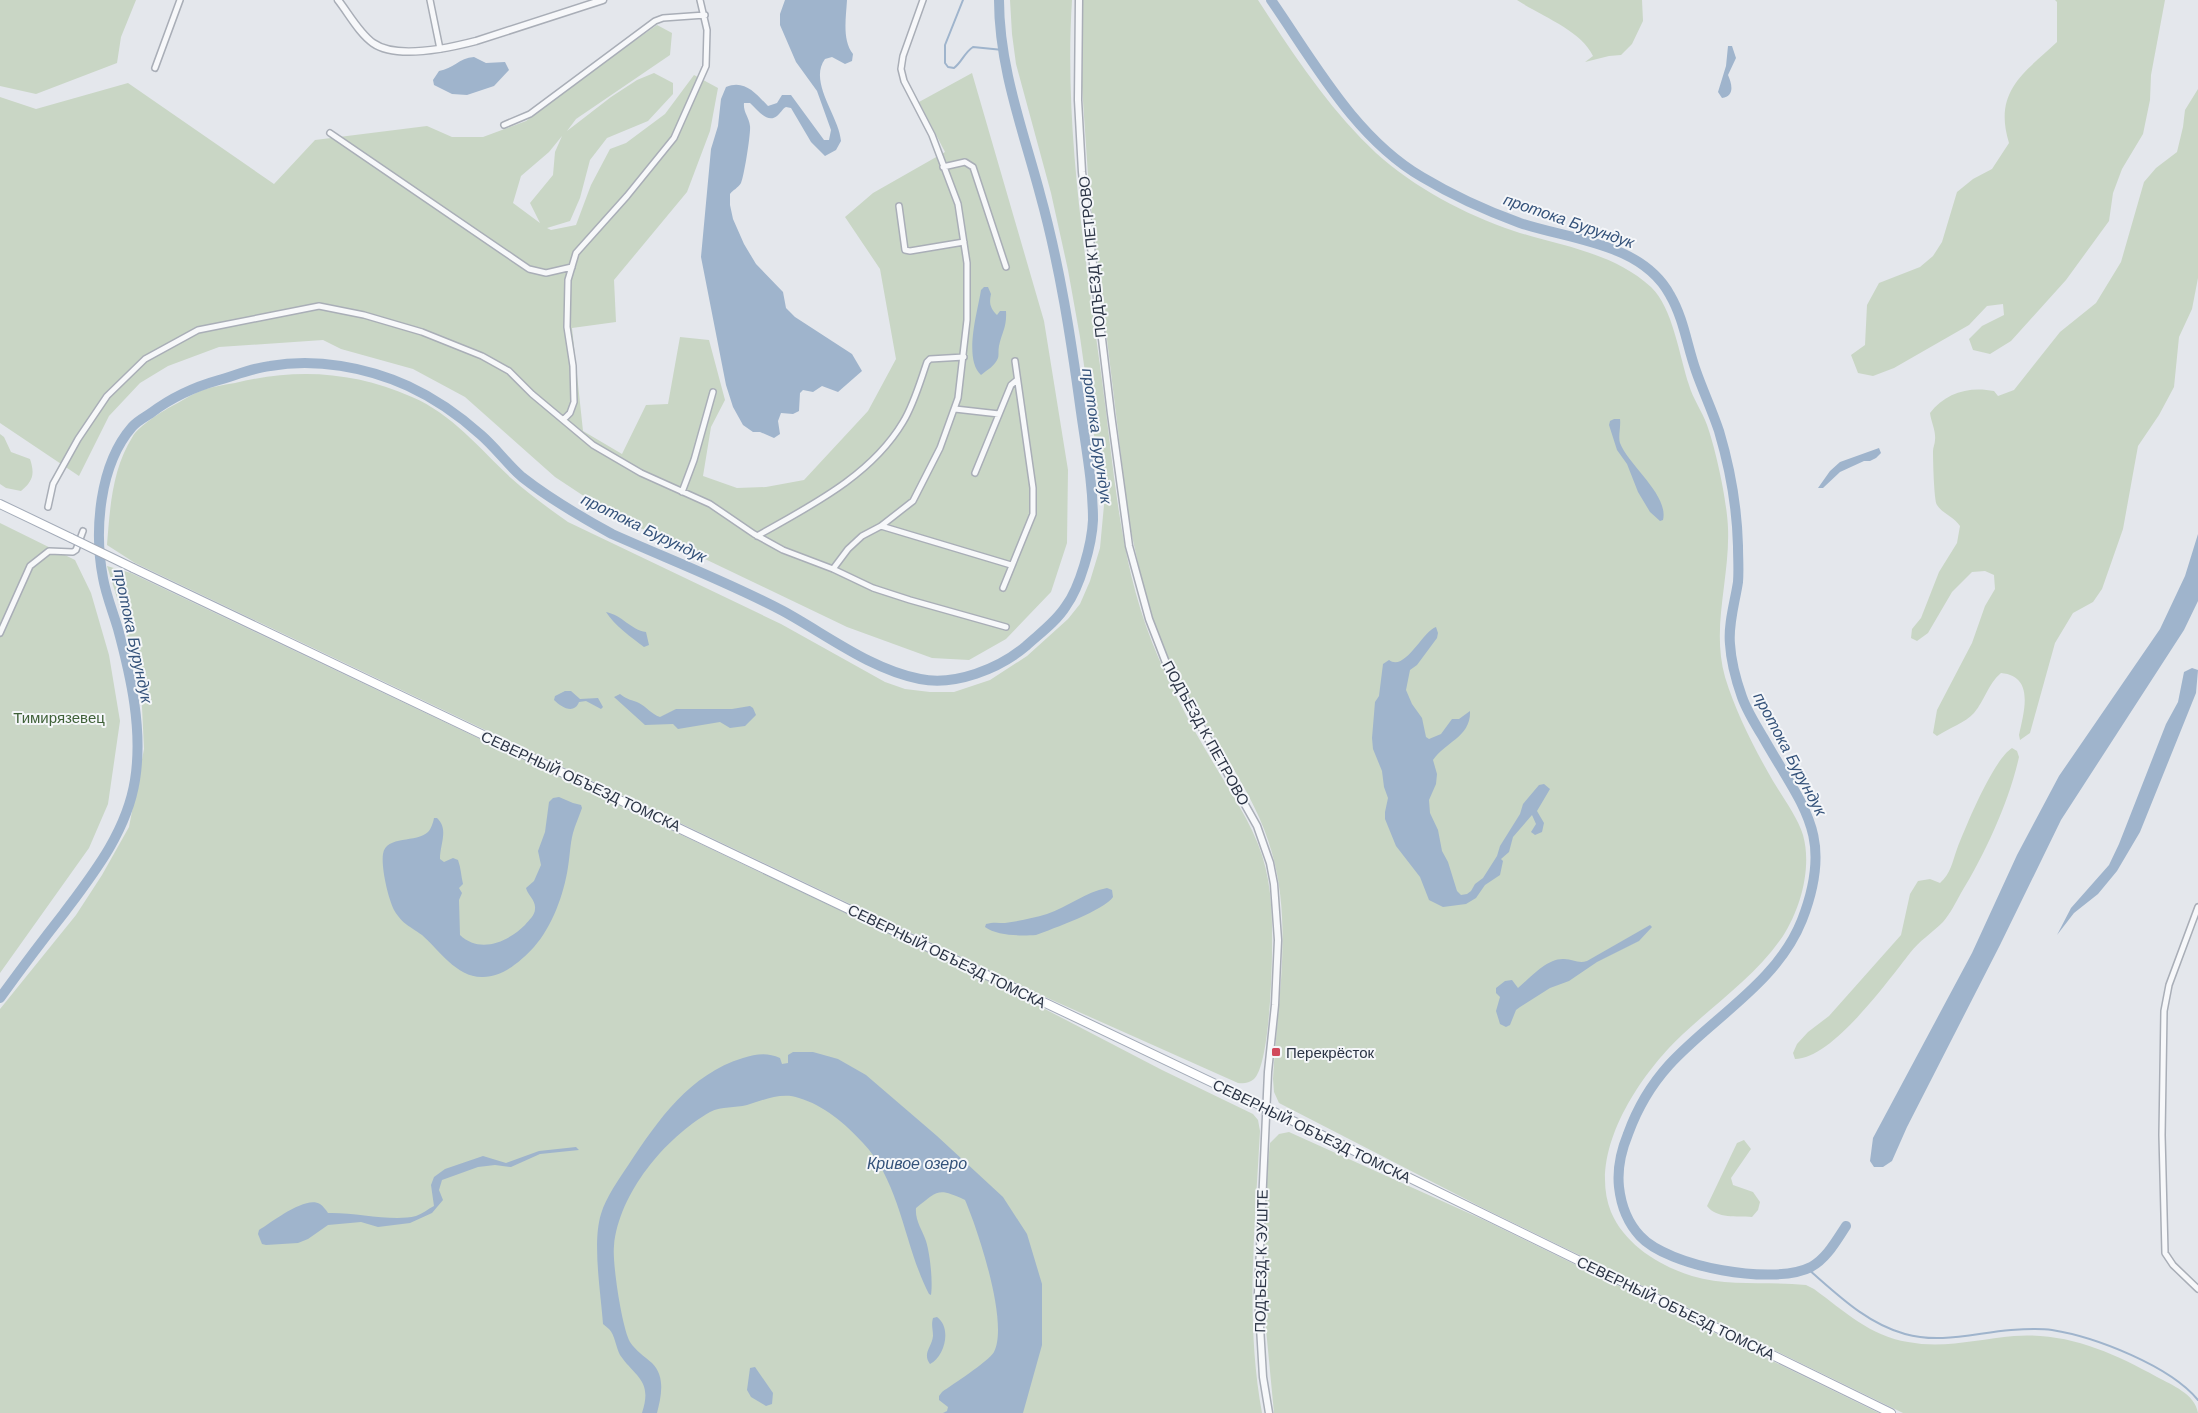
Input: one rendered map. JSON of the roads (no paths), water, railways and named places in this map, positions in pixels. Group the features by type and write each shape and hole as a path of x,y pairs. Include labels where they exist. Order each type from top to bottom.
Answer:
{"main road":[{"name":"СЕВЕРНЫЙ ОБЪЕЗД ТОМСКА","path":"0,504 1266,1109 1891,1413"}],"street":[{"path":"155,68 180,0"},
{"path":"338,0 364,34 380,48 414,51 440,49 476,41 602,0"},
{"path":"430,0 440,49"},
{"path":"564,419 570,413 574,402 567,327 568,280 576,253 627,196 674,138 706,66 708,48 705,15 700,0"},
{"path":"833,569 848,549 862,536 881,526 913,501 940,448 955,409 964,356 967,320 967,263 958,204 932,135 904,82 901,69 902,56 923,0"},
{"name":"ПОДЪЕЗД К ПЕТРОВО","path":"1078,0 1078,100 1082,172 1113,433 1131,554 1149,619 1168,668 1257,826 1273,874 1278,940 1275,1005 1266,1109"},
{"path":"504,124 530,114 655,22 663,18 705,15"},
{"path":"330,133 529,269 546,273 572,267"},
{"path":"943,167 965,162 973,167 1006,267"},
{"path":"899,206 905,250 910,251 964,242"},
{"path":"48,507 52,484 78,439 107,396 145,359 198,330 319,306 364,314 422,332 482,356 509,371 532,394 593,445 641,473 710,504 757,536 783,550 833,569 873,588 1006,627"},
{"path":"757,536 807,508 853,477 877,455 903,423 917,394 927,362 930,359 964,356"},
{"path":"1003,588 1033,514 1033,488 1015,361"},
{"path":"975,473 1011,385 1017,380"},
{"path":"682,492 694,460 713,392"},
{"path":"955,409 999,414"},
{"path":"881,526 1011,565"},
{"path":"0,633 30,566 49,551 70,554 76,550 83,531"},
{"path":"2198,907 2166,998 2163,1025 2162,1125 2165,1253 2173,1265 2198,1289"},
{"name":"ПОДЪЕЗД К ЭУШТЕ","path":"1266,1109 1261,1192 1259,1324 1263,1377 1269,1413"}],"water":[{"path":"785,0 847,0 846,36 853,54 852,61 845,64 832,57 825,59 821,68 820,78 841,141 836,150 825,156 811,142 791,108 786,107 777,116 770,118 762,115 750,103 744,103 744,109 750,126 748,146 741,183 730,194 730,205 733,219 744,244 756,264 783,292 786,308 795,317 852,354 862,371 838,392 822,386 813,392 803,390 800,393 799,411 793,414 781,413 778,421 780,434 774,438 760,432 753,432 743,425 733,407 726,385 701,257 711,149 718,126 721,99 726,87 733,85 744,86 750,89 768,106 777,103 782,95 791,95 824,140 829,140 831,130 817,91 796,62 780,25 780,14"},
{"path":"1728,46 1732,46 1736,58 1728,75 1731,82 1731,92 1722,98 1718,92 1726,66"},
{"path":"474,57 486,63 505,62 509,70 494,86 467,95 452,94 434,85 433,80 439,71 464,59"},
{"path":"984,287 988,287 991,294 991,308 997,315 1000,311 1006,311 1006,317 997,361 981,375 976,368 972,346 981,290"},
{"path":"1620,419 1619,441 1625,452 1660,501 1663,510 1663,520 1660,521 1650,512 1638,492 1627,464 1617,450 1609,425 1610,421"},
{"path":"1879,448 1881,453 1876,458 1864,461 1840,472 1823,488 1818,488 1830,471 1840,462"},
{"path":"2198,534 2198,601 2184,630 2061,820 2000,945 1907,1127 1892,1161 1883,1167 1874,1167 1870,1161 1873,1138 1972,953 2017,855 2059,776 2160,629 2185,576"},
{"path":"606,612 646,632 649,645 644,647 634,640"},
{"path":"1436,627 1437,638 1417,665 1410,670 1406,690 1412,704 1422,718 1426,737 1429,739 1441,734 1452,719 1459,719 1470,711 1469,720 1462,733 1433,760 1437,774 1436,784 1429,800 1430,813 1438,830 1442,851 1448,862 1457,891 1461,895 1471,891 1475,884 1483,878 1520,814 1523,804 1539,785 1544,784 1550,789 1537,811 1544,823 1542,832 1535,835 1531,832 1536,824 1532,815 1513,837 1509,852 1501,859 1503,861 1500,875 1485,885 1476,898 1466,904 1443,907 1429,900 1420,877 1396,846 1385,819 1388,798 1384,787 1382,771 1373,749 1372,738 1375,702 1379,696 1383,664 1389,660 1401,661"},
{"path":"2192,668 2198,670 2196,693 2140,832 2117,871 2098,894 2074,913 2057,935 2071,908 2109,865 2166,724 2178,702 2184,672"},
{"path":"565,691 571,691 580,699 598,698 603,707 601,709 586,701 579,702 577,706 571,709 564,707 554,700 555,696"},
{"path":"620,694 660,717 676,709 732,709 750,706 756,715 745,726 730,728 720,722 678,729 673,724 645,725 614,697"},
{"path":"559,797 581,805 582,808 572,837 564,888 552,920 546,930 534,947 517,963 498,974 490,976 474,976 465,973 449,962 422,935 407,925 397,915 389,898 384,874 383,854 385,848 390,844 423,835 430,829 434,818 437,818 443,827 440,859 444,862 453,858 458,860 463,884 459,888 462,893 459,900 460,935 468,941 485,945 502,941 518,931 535,911 534,903 526,888 534,881 541,865 538,851 545,832 549,802 553,798"},
{"path":"1107,888 1112,890 1113,897 1100,908 1078,919 1036,935 1002,934 985,927 989,923 1005,923 1047,914 1091,893"},
{"path":"1650,925 1652,927 1639,941 1597,962 1569,981 1550,988 1520,1007 1516,1010 1510,1025 1506,1027 1500,1024 1496,1011 1500,997 1496,993 1496,988 1505,981 1512,980 1518,988 1539,969 1551,962 1564,959 1581,962 1587,961"},
{"name":"Кривое озеро","path":"793,1052 813,1052 838,1059 866,1075 937,1136 1003,1197 1027,1234 1042,1284 1042,1345 1023,1413 943,1413 947,1411 948,1407 939,1400 942,1392 978,1367 994,1352 998,1338 998,1320 990,1276 965,1200 943,1192 934,1195 916,1208 918,1221 929,1253 931,1295 913,1256 894,1196 876,1159 863,1143 834,1116 808,1101 793,1096 786,1096 773,1097 742,1106 715,1110 693,1123 661,1152 647,1169 625,1206 614,1246 621,1310 630,1342 637,1351 652,1363 661,1381 661,1394 657,1413 642,1413 645,1402 644,1386 620,1355 611,1332 603,1324 597,1239 603,1208 617,1182 652,1131 677,1100 691,1087 724,1065 743,1058 766,1054 780,1058 782,1064 788,1063 788,1055"},
{"path":"576,1147 579,1150 540,1154 511,1167 495,1165 478,1167 442,1180 439,1190 443,1200 432,1213 410,1223 378,1227 361,1222 328,1225 308,1239 298,1243 266,1245 262,1244 258,1234 259,1230 289,1211 306,1203 314,1202 320,1204 328,1213 396,1218 416,1216 434,1206 431,1185 434,1177 445,1169 483,1156 506,1163 539,1151"},
{"path":"937,1317 942,1322 944,1328 945,1342 940,1355 930,1364 927,1353 933,1336 933,1318"},
{"path":"755,1367 773,1393 772,1404 766,1406 751,1397 747,1390 750,1368"}],"waterway":[{"path":"963,0 945,45 945,63 948,67 954,68 973,47 1003,50"},
{"name":"протока Бурундук","path":"0,998 98,867 117,834 131,799 137,761 137,723 127,666 103,578 100,560 99,540 102,499 112,460 121,442 132,427 167,402 201,386 257,368 305,363 358,369 392,379 427,396 456,414 486,440 522,477 589,521 612,534 762,600 866,659 902,674 933,681 962,678 976,674 1003,662 1015,654 1052,623 1071,598 1088,553 1093,520 1092,493 1073,357 1059,275 1047,221 1007,74 1000,25 999,0"},
{"name":"протока Бурундук","path":"1271,0 1320,73 1356,120 1376,142 1398,161 1445,190 1495,213 1520,223 1604,246 1624,254 1642,264 1658,278 1675,304 1696,371 1719,431 1732,488 1736,517 1738,568 1738,582 1730,636 1734,671 1749,712 1802,804 1810,823 1815,843 1815,866 1811,891 1802,920 1791,942 1777,962 1761,981 1669,1065 1640,1106 1626,1140 1619,1166 1620,1194 1625,1213 1632,1225 1640,1236 1654,1247 1673,1257 1697,1264 1748,1274 1773,1275 1811,1267 1826,1254 1846,1226"},
{"path":"1808,1269 1853,1307 1878,1323 1905,1334 1918,1337 1944,1338 2011,1330 2037,1329 2070,1334 2110,1346 2151,1365 2170,1376 2198,1400"}],"place":[{"name":"Перекрёсток","path":"1276,1052"}],"park label":[{"name":"Тимирязевец","path":"59,717"}]}
